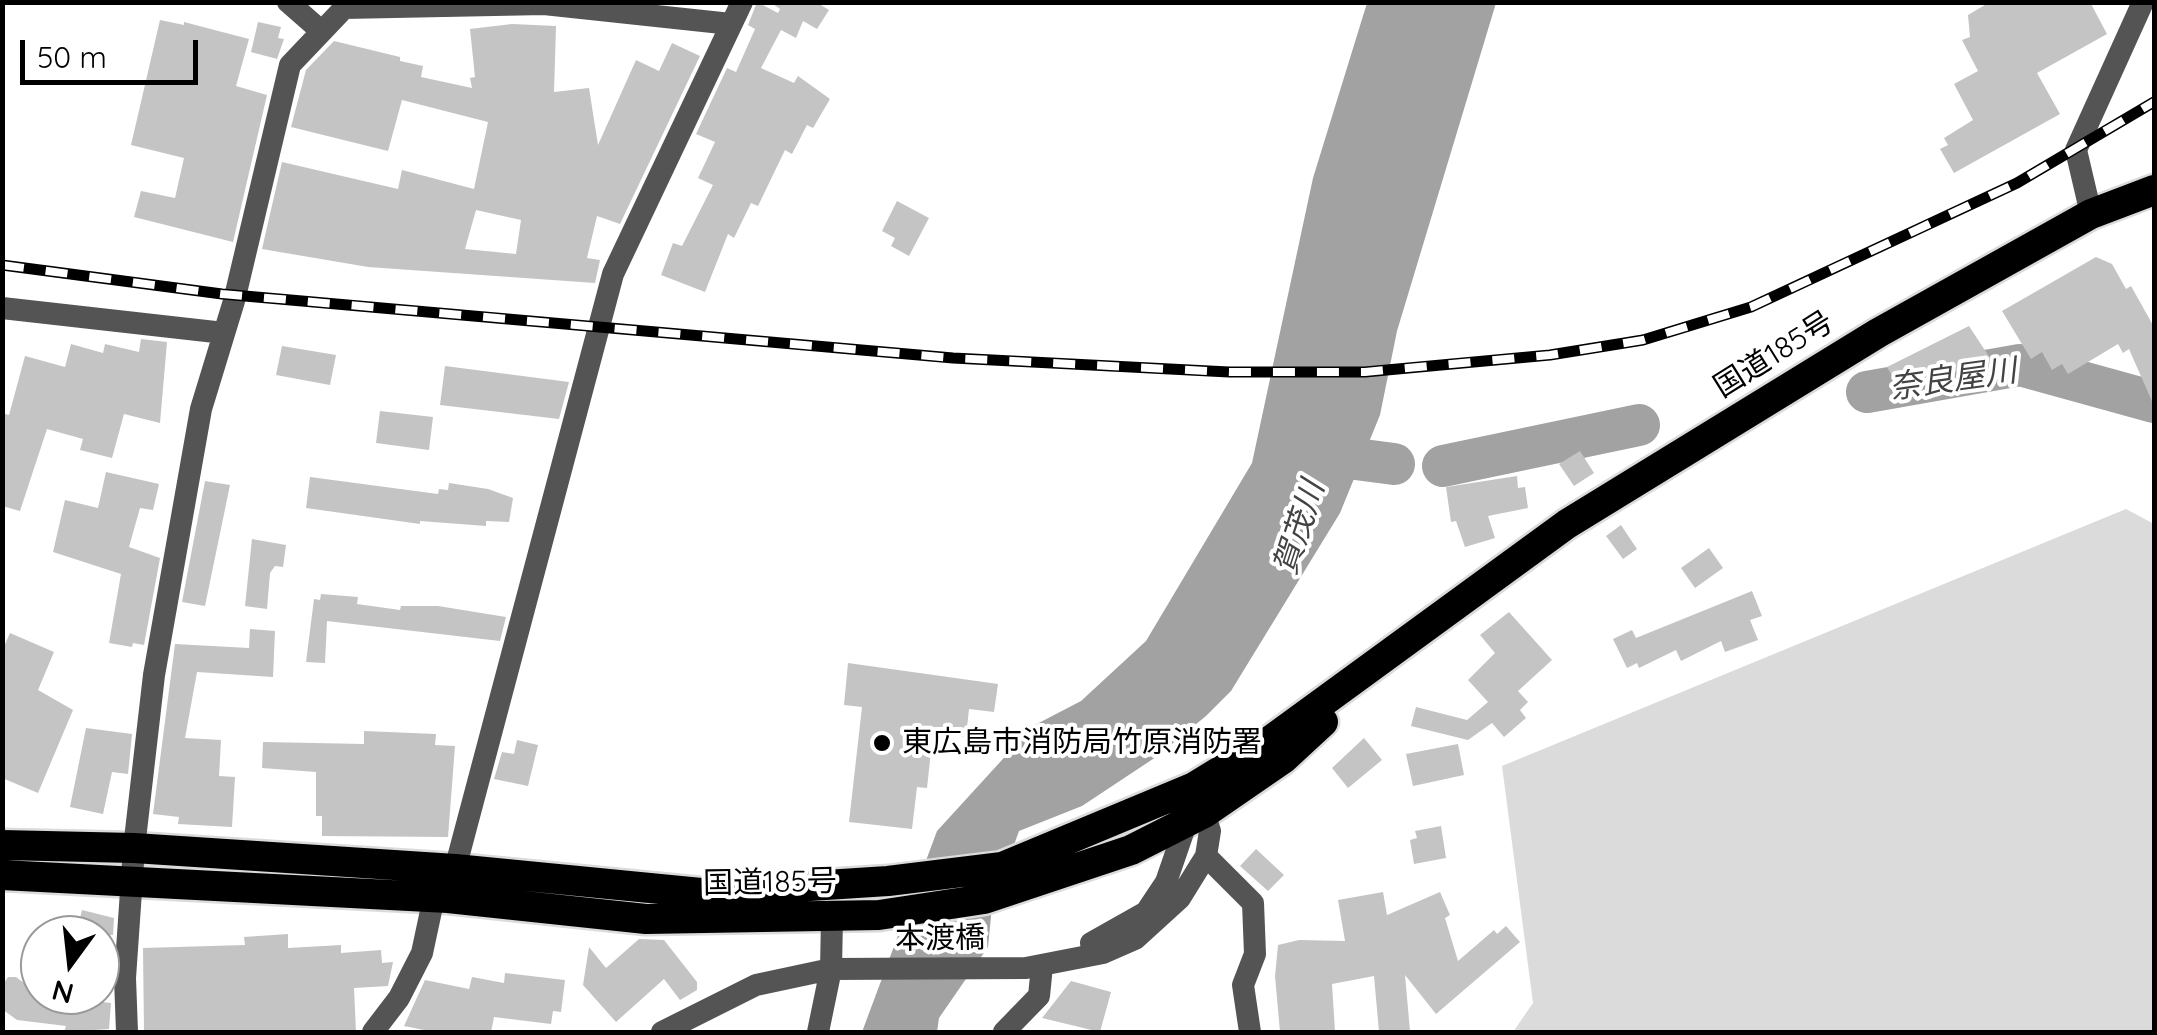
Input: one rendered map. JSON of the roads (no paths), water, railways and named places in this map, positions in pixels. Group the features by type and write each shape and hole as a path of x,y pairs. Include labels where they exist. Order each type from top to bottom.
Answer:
{"highway":[{"name":"国道185号","path":"2,845 134,848 455,869 700,893 888,882 1002,867 1185,805 1283,759 1446,608 1567,524 1878,333 2091,214 2154,190"},
{"name":"国道185号","path":"2,875 434,897 646,918 880,916 984,900 1131,850 1185,805"}],"street":[{"path":"288,2 320,30"},
{"path":"373,1032 399,998 422,953 434,897 455,869 614,274 742,2"},
{"path":"127,1032 125,978 134,848 154,675 202,408 290,65 347,5 544,4 731,24"},
{"path":"2091,214 2076,150 2138,4"},
{"path":"2,308 224,333"},
{"path":"1034,967 1103,952 1135,939 1180,898 1206,856 1210,831 1185,805"},
{"path":"1034,967 1146,912 1166,882 1185,805"},
{"path":"1206,856 1253,903 1254,954 1242,985 1250,1032"},
{"path":"818,1032 842,969 832,918"},
{"path":"1004,1032 1039,996 1034,967"},
{"name":"本渡橋","path":"662,1032 756,985 842,969 1034,967"}],"water":[{"name":"賀茂川","path":"1367,3 1496,3 1397,331 1380,415 1340,513 1231,691 1206,716 1156,757 1082,806 1019,831 992,906 988,947 939,1018 937,1032 862,1032 937,831 1033,726 1081,701 1146,641 1252,463 1313,178"}],"waterway":[{"name":"奈良屋川","path":"1867,392 2020,365 2154,402"},
{"name":"奈良屋川","path":"1443,466 1639,425"},
{"name":"奈良屋川","path":"1325,455 1394,464"}],"railway":[{"path":"2,265 222,294 953,358 1229,372 1365,372 1550,355 1643,340 1751,307 2017,183 2154,102"}],"place":[{"name":"東広島市消防局竹原消防署","path":"882,743"}]}
